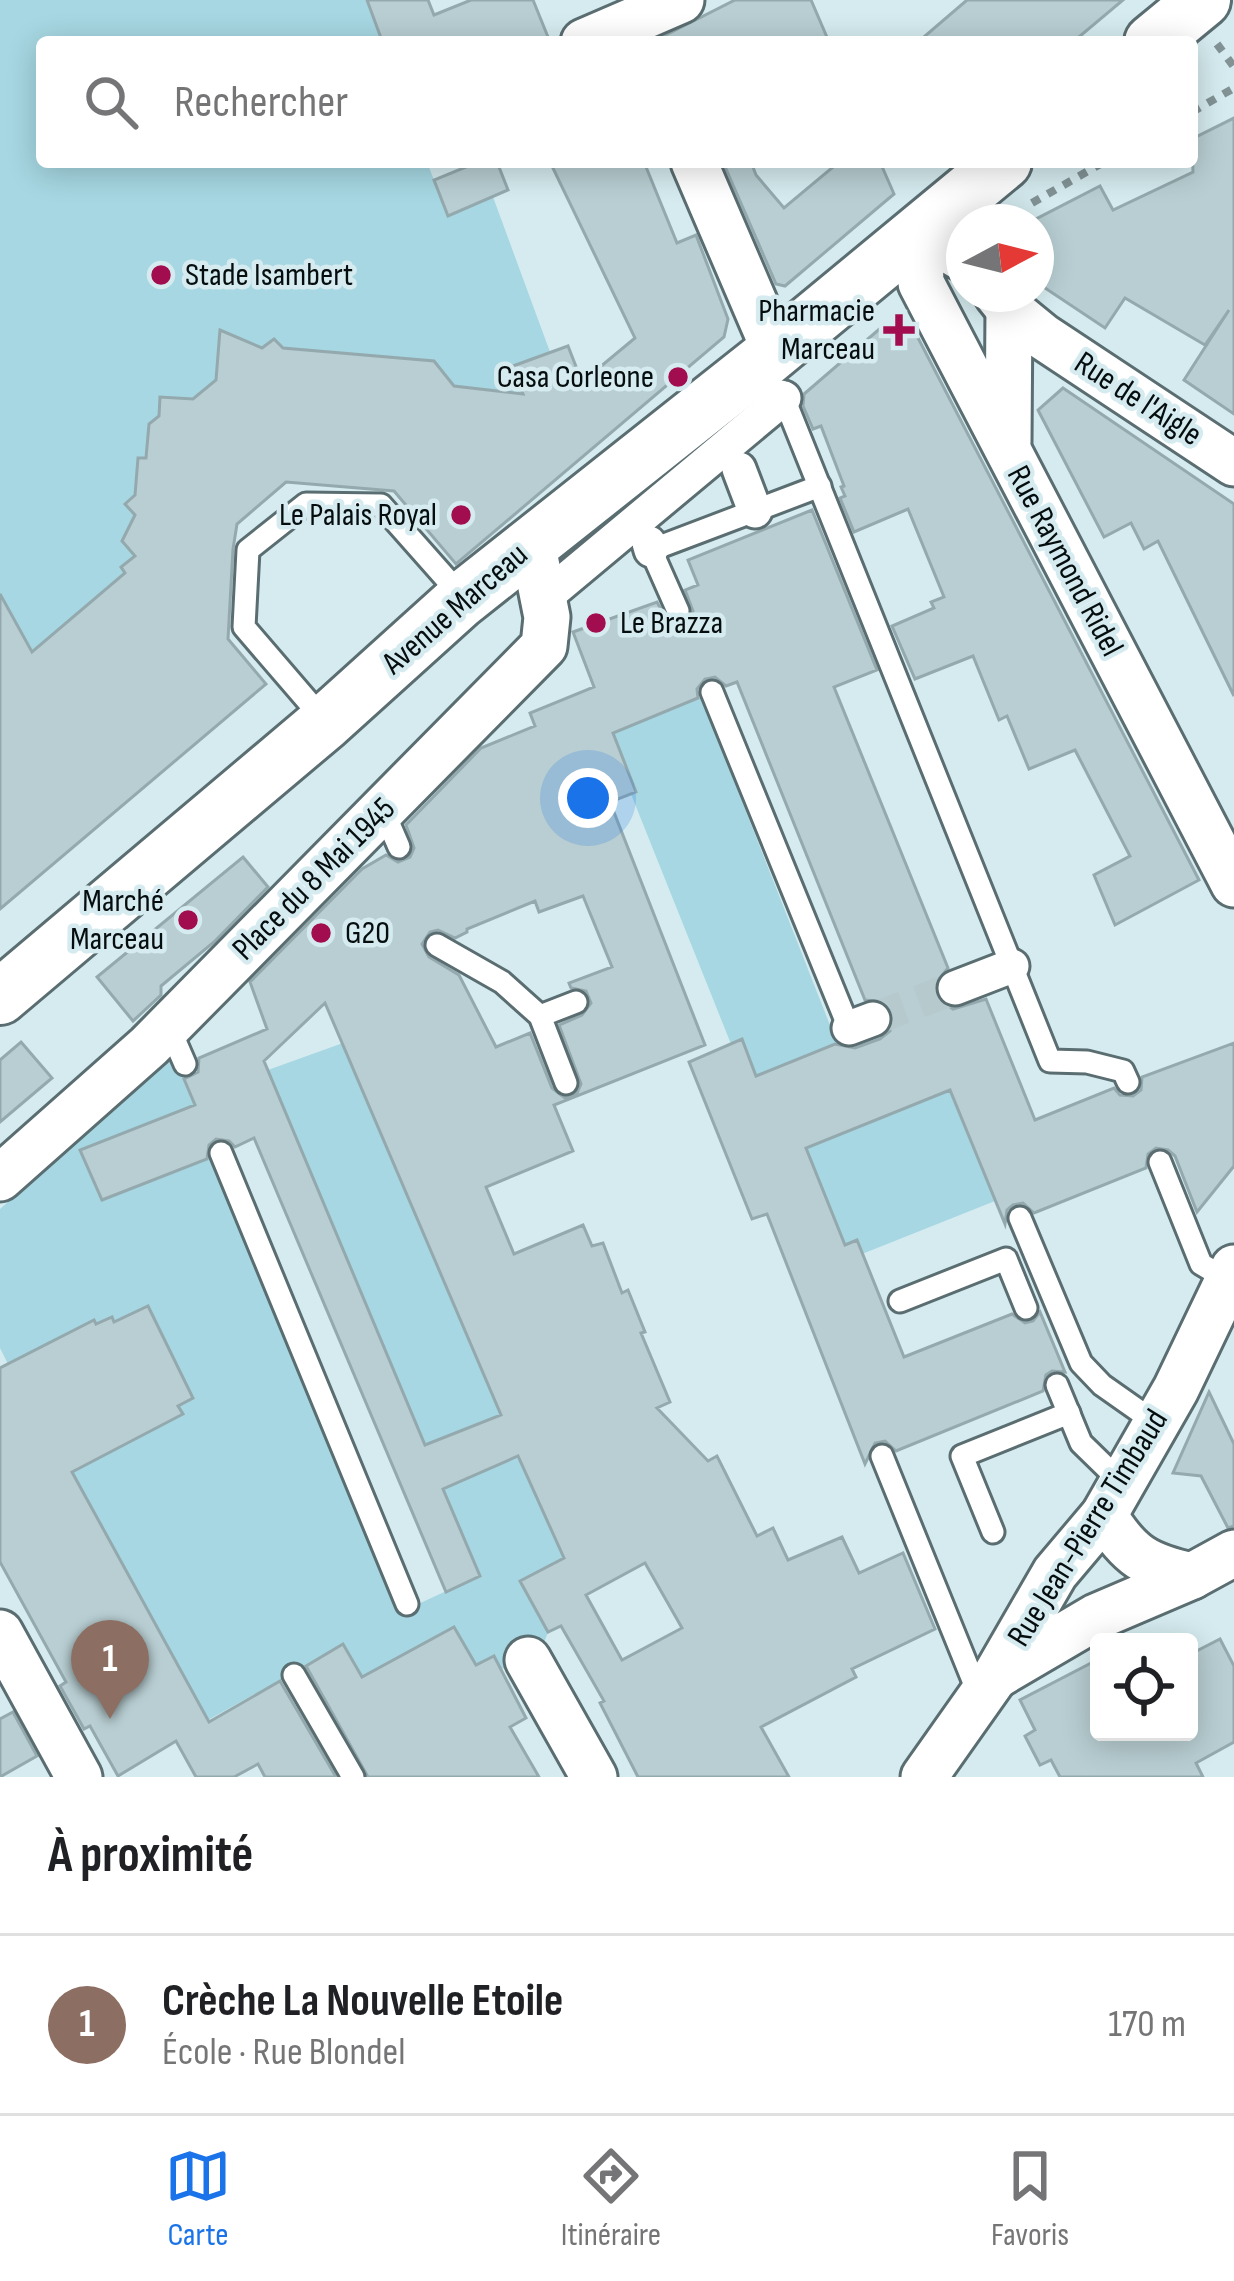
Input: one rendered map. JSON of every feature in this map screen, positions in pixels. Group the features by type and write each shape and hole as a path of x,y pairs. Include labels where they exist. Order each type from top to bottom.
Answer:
{"street":[{"path":"638,31 681,0"},
{"path":"544,599 645,536 734,456 775,369 696,168"},
{"name":"Avenue Marceau","path":"0,997 532,542 775,369 1011,187"},
{"name":"Rue Raymond Ridel","path":"941,245 921,283 1234,884"},
{"path":"946,328 1014,317 1008,451"},
{"name":"Rue de l'Aigle","path":"1014,317 1234,463"},
{"path":"734,456 755,511"},
{"name":"Place du 8 Mai 1945","path":"0,1178 177,1045 391,829 544,646 548,628 532,542"},
{"path":"955,988 1012,966"},
{"name":"Rue Jean-Pierre Timbaud","path":"924,1777 988,1686 1054,1573 1114,1512 1231,1274"},
{"path":"1114,1512 1143,1562 1192,1576"},
{"name":"Rue Jean-Pierre Timbaud","path":"1096,1617 1116,1588 1121,1553 1114,1512"},
{"path":"988,1686 1096,1617 1192,1576 1234,1552"},
{"path":"0,1633 79,1777"},
{"path":"528,1660 594,1777"}],"lane":[{"path":"775,369 1050,1061 1110,1066 1124,1071 1128,1082"},
{"path":"677,611 645,536 755,511 820,486"},
{"path":"326,722 244,627 248,550 306,504 381,506 460,601"},
{"path":"712,692 861,1023"},
{"path":"437,945 502,982 540,1016 566,1083"},
{"path":"540,1016 576,1002"},
{"path":"220,1153 407,1604"},
{"path":"1160,1162 1201,1264 1231,1274"},
{"path":"1020,1218 1081,1363 1156,1423"},
{"path":"900,1301 1006,1259 1026,1308"},
{"path":"1058,1385 1114,1512"},
{"path":"993,1532 962,1456 1069,1413"},
{"path":"882,1456 988,1686"},
{"path":"294,1675 353,1777"}],"path":[{"path":"1198,109 1234,88"},
{"path":"1011,187 1082,168"}],"shaded area":[{"path":"0,0 367,0 380,36 36,36 36,168 429,168 448,216 493,197 550,352 513,366 522,391 487,405 442,385 442,372 434,361 283,348 274,339 263,348 247,347 234,336 225,338 216,380 203,400 160,398 159,416 149,424 146,458 138,459 135,495 126,503 135,515 122,540 135,556 121,567 125,573 74,616 37,661 0,594"},
{"path":"701,697 837,1043 756,1076 742,1040 731,1044 631,794 636,792 613,733"},
{"path":"343,1043 564,1558 525,1589 548,1632 541,1651 500,1670 493,1656 476,1665 453,1627 404,1654 473,1777 418,1777 343,1645 208,1720 50,1432 121,1446 182,1415 178,1406 193,1397 148,1306 114,1322 111,1317 96,1324 94,1320 8,1364 0,1348 0,1209 171,1059 179,1067 403,1611 479,1576 268,1070"},
{"path":"1002,1069 995,1201 862,1254 857,1240 803,1261 806,1149"}],"building":[{"path":"367,0 428,0 434,15 471,0 533,0 548,36 380,36"},
{"path":"735,0 811,0 826,36 664,36"},
{"path":"967,0 1123,0 1080,36 925,36"},
{"path":"1234,118 1234,414 1184,380 1229,310 1205,345 1125,298 1105,328 1054,294 1054,210 1100,186 1113,210 1198,168 1198,136"},
{"path":"463,168 499,168 508,190 448,216 434,180"},
{"path":"553,168 646,168 677,243 696,235 728,319 724,337 456,564 394,491 286,482 237,524 233,549 228,639 266,684 0,909 0,594 32,652 125,573 121,567 135,556 122,541 135,515 125,504 135,495 138,458 146,458 149,424 159,416 160,397 193,399 216,380 220,330 262,348 274,339 283,348 434,361 454,386 523,394 513,366 568,346 582,382 635,338"},
{"path":"726,168 753,168 784,208 832,168 883,168 894,194 785,286 776,284"},
{"path":"883,326 916,334 1199,880 1115,925 1094,875 1130,856 1075,750 1029,769 1007,716 999,720 973,656 915,679 892,626 934,608 931,602 944,597 908,509 854,532 840,498 845,496 844,486 821,426 813,429 803,406 804,394"},
{"path":"1063,388 1234,504 1234,696 1158,541 1144,549 1131,523 1104,537 1038,410"},
{"path":"812,510 877,670 834,687 948,968 935,984 936,997 953,1009 986,999 1035,1120 1114,1088 1120,1095 1133,1096 1141,1090 1142,1077 1234,1043 1234,1166 1197,1212 1175,1156 1156,1148 1148,1154 1146,1168 1034,1213 1023,1203 1013,1205 1005,1224 950,1090 806,1148 845,1245 857,1240 904,1357 1012,1314 1025,1323 1040,1312 1065,1372 1046,1375 1043,1391 896,1451 885,1441 875,1443 865,1464 767,1214 752,1219 689,1062 742,1039 756,1076 835,1044 855,1048 880,1039 890,1031 893,1013 885,1002 865,1000 737,682 726,686 715,677 705,679 697,689 698,698 613,733 636,792 610,802 705,1045 554,1105 573,1151 486,1187 514,1254 583,1225 592,1246 603,1243 622,1293 628,1290 670,1402 657,1408 708,1461 717,1456 757,1536 773,1528 788,1560 842,1537 859,1573 903,1553 935,1629 852,1669 856,1677 761,1727 789,1777 638,1777 600,1703 604,1701 561,1626 548,1632 520,1581 564,1558 518,1456 443,1489 480,1576 446,1592 254,1138 235,1147 216,1139 209,1145 207,1159 102,1200 80,1150 195,1105 184,1079 198,1072 199,1058 267,1029 250,982 362,869 386,855 398,862 410,857 414,848 406,825 481,748 535,726 530,713 594,687 573,632 657,602 668,622 685,624 693,611 685,590 698,585 688,560","holes":["583,896 612,967 569,983 571,988 586,991 591,1003 582,1015 559,1025 581,1084 577,1093 565,1098 552,1088 530,1033 496,1047 459,975 429,957 422,944 430,932 438,930 455,938 535,901 539,912","325,1003 501,1415 425,1445 264,1061","645,1563 682,1628 622,1660 586,1595"]},
{"path":"243,857 268,887 214,942 161,986 161,995 133,1021 97,977"},
{"path":"21,1042 52,1078 0,1122 0,1060"},
{"path":"148,1306 193,1398 178,1406 183,1414 72,1472 209,1722 280,1681 336,1777 265,1777 258,1764 234,1777 196,1777 176,1741 118,1776 60,1686 66,1682 0,1562 0,1368 94,1320 96,1324 112,1317 114,1322"},
{"path":"1209,1392 1234,1444 1234,1526 1228,1528 1201,1476 1173,1473"},
{"path":"454,1627 476,1665 494,1656 526,1718 510,1727 539,1777 368,1777 306,1666 343,1644 362,1677"},
{"path":"1220,1639 1234,1666 1234,1742 1196,1763 1203,1777 1060,1777 1051,1760 1040,1765 1025,1736 1035,1730 1020,1700 1090,1664 1090,1741 1198,1741 1198,1650"},
{"path":"13,1712 37,1756 0,1777 0,1719"}],"tunnel":[{"path":"873,1019 955,988"}],"place":[{"name":"Stade Isambert","path":"161,275"},
{"name":"Pharmacie Marceau","path":"899,330"},
{"name":"Casa Corleone","path":"678,377"},
{"name":"Le Palais Royal","path":"461,515"},
{"name":"Le Brazza","path":"596,623"},
{"name":"Marché Marceau","path":"188,920"},
{"name":"G20","path":"321,933"},
{"name":"Crèche La Nouvelle Etoile","path":"110,1719"}]}
